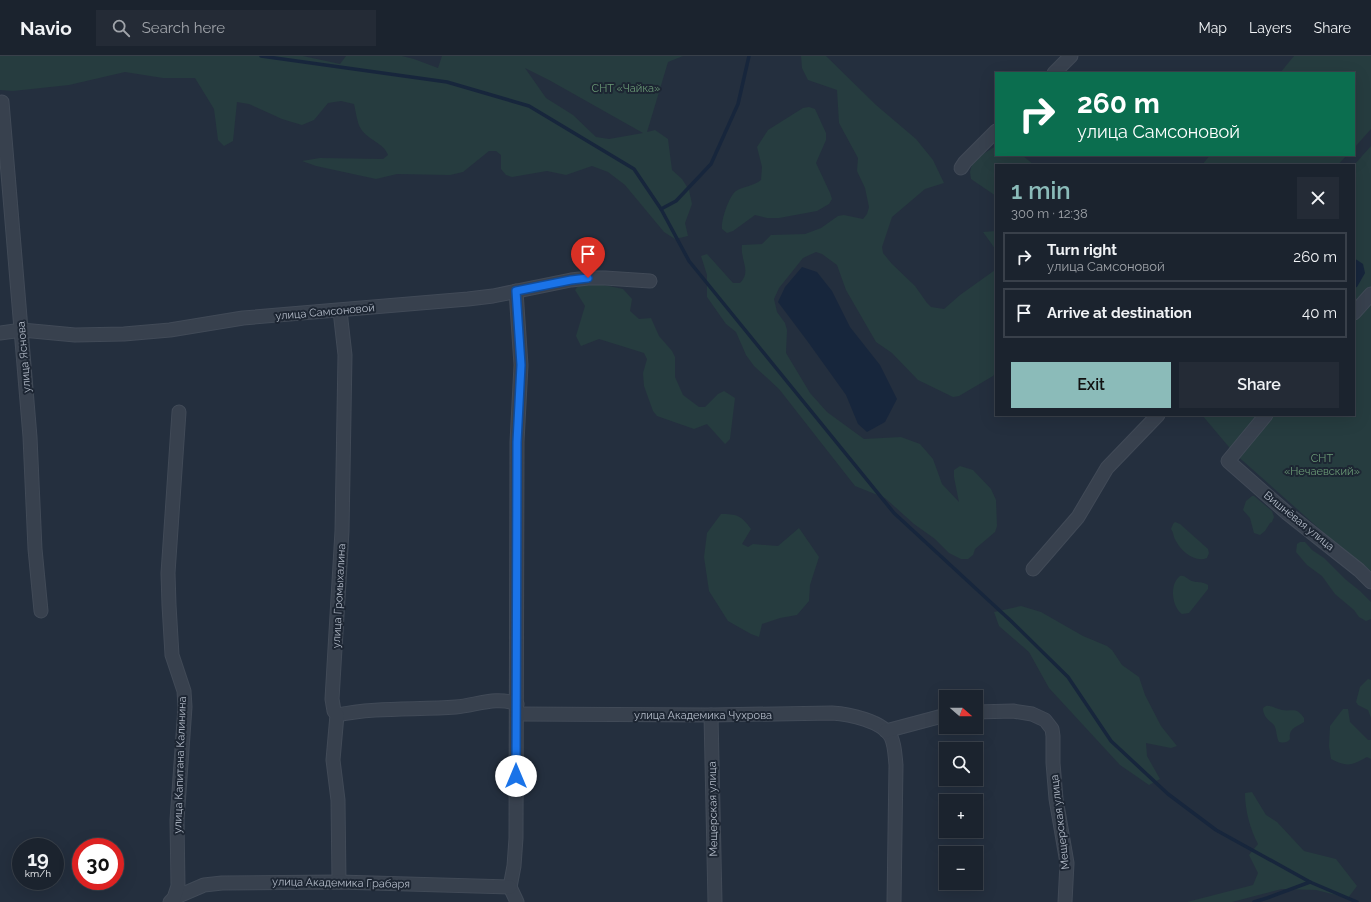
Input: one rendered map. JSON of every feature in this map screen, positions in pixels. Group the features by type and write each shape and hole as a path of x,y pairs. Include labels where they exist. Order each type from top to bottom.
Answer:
{"street":[{"path":"1055,72 1072,56"},
{"name":"улица Яснова","path":"2,102 22,330 30,437 35,549 41,611"},
{"path":"961,168 965,162 995,132"},
{"name":"улица Самсоновой","path":"0,333 22,330 75,335 124,334 170,330 243,318 461,300 588,278 650,281"},
{"path":"516,291 521,365 517,442 516,838 514,866 510,886 517,902"},
{"path":"1355,312 1371,294"},
{"name":"улица Громыхалина","path":"339,882 338,800 333,760 336,715 332,699 342,550 345,349 340,310"},
{"name":"улица Капитана Калинина","path":"172,900 178,886 177,820 185,707 184,691 172,655 168,573 179,412"},
{"path":"1033,569 1078,517 1107,468 1157,416"},
{"name":"Вишнёвая улица","path":"1265,416 1228,460 1287,513 1359,570 1371,582"},
{"name":"улица Академика Чухрова","path":"336,715 355,711 456,707 503,700 517,709 711,716 844,714 869,721 886,731"},
{"name":"Мещерская улица","path":"983,712 1013,711 1032,714 1045,720 1052,729 1056,799 1067,863 1065,902"},
{"name":"Мещерская улица","path":"711,716 714,902"},
{"path":"894,902 896,765 892,739 886,731 939,717"},
{"name":"улица Академика Грабаря","path":"172,900 204,885 222,883 339,882 510,886"}],"green space":[{"name":"СНТ «Чайка»","path":"0,56 303,56 340,64 346,56 402,56 438,68 442,56 683,56 668,62 647,132 655,130 668,139 672,170 682,179 689,190 692,204 685,223 688,236 675,239 664,232 625,185 608,172 592,166 566,175 547,171 512,177 506,175 501,169 501,155 496,151 489,151 463,172 450,175 397,174 376,179 316,166 302,161 320,158 383,159 388,155 380,144 364,133 361,129 354,104 341,101 328,103 314,120 302,125 282,119 249,104 237,102 233,141 224,146 218,140 214,109 195,78 163,78 125,72 69,85 13,91 0,90","holes":["525,68 643,133 609,139 596,137 573,115 546,98"]},
{"path":"801,56 826,56 876,105 916,139 933,160 944,183 925,189 892,217 882,247 883,253 915,286 927,303 931,307 944,309 960,295 995,270 995,373 959,396 953,397 918,380 892,353 876,342 846,290 837,265 822,254 816,252 803,258 779,288 774,299 777,312 785,323 787,330 786,353 810,393 827,412 864,439 901,437 920,444 933,459 942,484 959,502 954,470 960,466 973,470 991,489 996,500 997,526 995,532 975,549 973,555 968,559 961,559 949,553 935,539 914,524 885,498 855,486 779,389 754,366 746,355 736,332 726,324 707,297 707,275 701,256 707,254 733,283 740,283 745,274 742,245 762,244 771,235 805,234 821,228 838,216 844,215 863,219 867,214 869,207 865,188 857,171 858,158 839,123 837,90 808,80 802,68"},
{"path":"1294,56 1371,56 1371,129 1355,147 1355,72 1281,72"},
{"path":"809,107 815,109 826,133 826,140 816,163 832,199 829,204 817,211 779,218 767,218 755,215 733,231 727,233 722,229 722,225 726,208 733,194 742,188 755,184 761,180 762,167 757,147 768,130 803,108"},
{"name":"СНТ «Нечаевский»","path":"1371,146 1371,578 1333,541 1234,453 1203,416 1355,416 1355,164"},
{"path":"995,147 995,156 1023,156 1033,164 995,164 995,195 971,179 970,172 973,160"},
{"path":"1209,156 1346,156 1339,164 1203,164"},
{"path":"995,231 995,249 983,232"},
{"path":"579,285 604,285 623,289 632,299 630,311 639,319 651,318 659,336 672,351 675,357 675,377 683,395 699,407 705,407 718,394 724,391 735,398 730,439 725,444 707,424 694,429 657,416 653,411 644,386 643,373 647,359 644,353 599,339 581,346 576,336 585,306 575,290"},
{"path":"1252,496 1272,511 1274,517 1265,531 1260,535 1254,533 1250,518 1243,510 1246,501"},
{"path":"721,514 738,516 747,524 751,529 742,544 748,547 753,544 778,546 799,528 819,557 810,585 809,601 797,615 780,618 762,624 759,637 728,621 709,591 704,557 707,533"},
{"path":"1175,522 1180,524 1208,549 1209,553 1207,558 1198,559 1181,549 1175,540 1171,529"},
{"path":"1300,542 1305,542 1312,550 1324,558 1371,602 1371,619 1366,621 1359,617 1354,610 1335,594 1322,576 1307,565 1296,552 1297,544"},
{"path":"1180,576 1208,585 1208,589 1189,613 1182,614 1174,601 1174,584"},
{"path":"1021,606 1041,612 1083,636 1107,646 1112,650 1122,665 1139,677 1145,695 1161,726 1177,746 1171,748 1146,743 1147,756 1160,779 1149,785 1120,765 1049,688 1029,652 999,626 994,612"},
{"path":"1368,679 1371,680 1371,718 1368,710 1358,705 1356,702 1360,687"},
{"path":"1266,706 1282,710 1294,710 1299,712 1304,718 1304,722 1290,732 1290,739 1288,741 1284,743 1279,742 1274,725 1264,714 1263,708"},
{"path":"1343,709 1348,709 1350,722 1368,740 1371,740 1371,759 1367,757 1353,764 1345,764 1331,759 1329,746 1330,726"},
{"path":"1252,792 1266,815 1277,822 1304,851 1336,859 1357,886 1348,898 1316,890 1282,889 1232,902 1187,902 1253,885 1258,873 1249,855 1258,844 1248,819 1245,793"}],"water":[{"path":"1355,259 1363,264 1365,273 1357,287 1355,288"},
{"path":"802,267 817,272 832,291 850,327 880,365 897,399 885,422 867,432 858,424 846,395 778,302 785,287"}],"waterway":[{"path":"261,56 447,82 529,106 634,169 661,209 689,261 894,513 1011,621 1068,677 1111,741 1168,794 1216,830 1310,882 1357,902"},
{"path":"661,209 676,201 711,164 738,104 749,56"},
{"path":"1254,902 1310,882"}],"route":[{"path":"516,776 517,442 521,365 516,291 588,278"}]}
